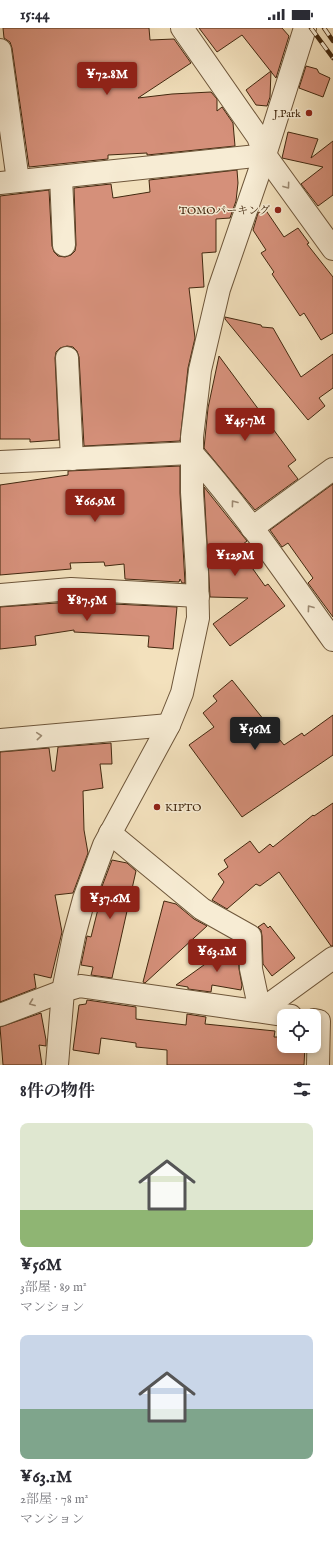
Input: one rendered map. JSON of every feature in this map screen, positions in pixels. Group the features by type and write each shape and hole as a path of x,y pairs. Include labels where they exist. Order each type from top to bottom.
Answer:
{"street":[{"path":"182,28 258,137 264,155 333,250"},
{"path":"57,1065 63,991 74,936 84,899 104,845 169,725 182,692 198,618 192,492 192,437 200,370 218,289 264,155 305,28"},
{"path":"0,50 9,182 264,155"},
{"path":"61,177 64,245"},
{"path":"67,358 72,459"},
{"path":"0,462 192,453"},
{"path":"192,453 216,480 332,635"},
{"path":"252,528 333,470"},
{"path":"0,595 71,589 198,596"},
{"path":"0,740 169,725"},
{"path":"110,833 202,909 250,936 251,969 260,1011"},
{"path":"260,1011 333,958"},
{"path":"0,1015 80,986 277,1014"},
{"path":"318,1065 322,1019"}],"building":[{"path":"3,28 149,28 150,40 174,39 191,63 138,98 172,94 211,92 217,99 217,111 222,107 233,123 235,146 147,155 147,153 108,155 108,159 29,167 12,48 10,42 4,38"},
{"path":"199,28 282,28 289,36 276,78 242,35 217,52"},
{"path":"306,66 317,69 319,73 330,78 323,97 299,88"},
{"path":"271,71 270,97 267,106 256,105 246,90"},
{"path":"288,132 318,139 311,158 333,141 333,195 318,206 301,184 323,167 282,158"},
{"path":"237,170 238,183 236,201 230,218 216,219 216,252 202,253 204,287 189,288 195,338 188,368 180,441 84,446 79,357 77,351 73,347 67,346 60,348 56,352 55,358 59,440 30,442 30,439 0,439 0,196 49,190 52,246 54,252 58,256 65,257 71,255 75,251 76,245 74,188 111,184 113,198 150,192 149,180"},
{"path":"265,209 284,237 298,228 309,243 307,244 333,277 333,333 321,340 304,313 300,316 272,274 274,272 261,253 266,250 253,230 258,213"},
{"path":"225,317 261,325 262,327 273,328 301,377 333,354 333,388 319,398 325,406 308,420 225,319"},
{"path":"219,356 296,460 288,466 298,479 255,510 204,448 208,408"},
{"path":"180,466 185,583 182,583 180,579 179,582 125,579 124,564 105,566 104,562 70,563 71,569 0,575 0,485 68,475 68,471"},
{"path":"333,484 333,617 308,583 313,578 288,543 282,547 270,530"},
{"path":"204,487 247,541 238,548 265,586 268,584 285,606 230,646 213,624 248,598 210,597"},
{"path":"71,602 177,607 173,649 148,647 149,636 74,632 74,630 35,636 36,645 0,649 0,607"},
{"path":"232,680 284,745 302,733 304,736 333,715 333,755 242,817 189,745 214,727 203,713 217,701 213,696"},
{"path":"111,743 112,764 100,764 103,788 83,791 84,830 88,853 73,893 55,895 62,932 51,978 34,974 36,988 0,1002 0,752 49,748 52,771 55,771 58,747"},
{"path":"333,803 333,946 331,946 279,872 260,886 256,884 227,909 212,900 224,882 218,874 228,867 224,860 250,841 259,853 270,844 273,847 313,815 314,816"},
{"path":"112,860 127,863 136,871 112,978 91,975 93,967 81,965 87,936 91,937 103,889 101,889"},
{"path":"164,901 176,904 194,919 207,926 145,983 143,982"},
{"path":"264,923 268,928 270,926 295,958 272,976 263,964 262,936 261,930 258,927"},
{"path":"236,942 238,943 239,969 242,985 241,990 212,985 211,992 188,989 188,987 176,985"},
{"path":"87,1000 136,1007 136,1019 186,1025 187,1014 206,1017 205,1024 275,1031 274,1037 277,1037 277,1053 305,1053 304,1065 167,1065 167,1050 136,1047 136,1043 101,1038 99,1054 73,1050 79,1005 86,1004"},
{"path":"41,1013 46,1040 46,1046 39,1045 42,1065 3,1065 0,1027"}],"railway":[{"path":"311,28 333,58"},
{"path":"324,28 333,41"}],"place":[{"name":"J.Park","path":"309,113"},
{"name":"TOMOパーキング","path":"278,210"},
{"name":"KIPTO","path":"157,807"}]}
